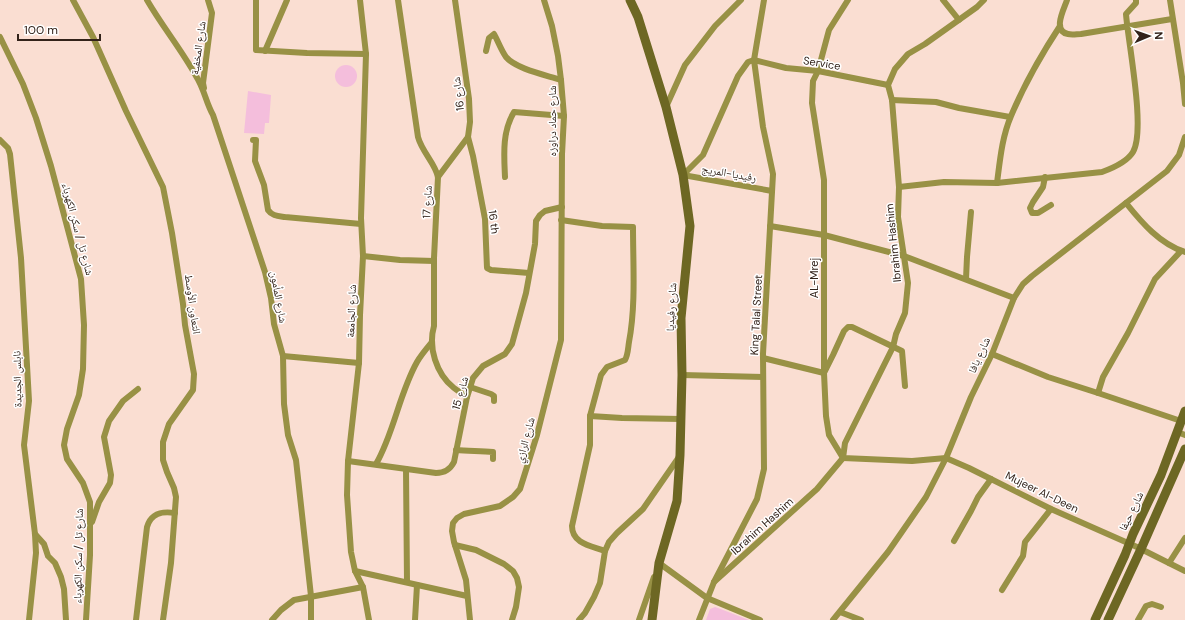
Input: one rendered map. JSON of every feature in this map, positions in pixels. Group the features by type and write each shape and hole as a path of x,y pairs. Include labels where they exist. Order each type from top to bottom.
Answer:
{"main road":[{"name":"شارع رفيديا","path":"630,0 638,17 666,107 683,175 690,226 681,318 682,375 677,501 659,563 652,620"},
{"name":"شارع حيفا","path":"1095,620 1129,543 1181,434 1181,422 1185,411"},
{"path":"1108,620 1142,549 1185,449"}],"street":[{"name":"التعاون الأوسط","path":"73,0 93,37 126,111 163,187 194,380 193,390 169,424 163,442 165,466 175,492 171,563 163,620"},
{"name":"شارع المأمون","path":"147,0 194,72 205,94 263,263 271,298 274,324 283,356 282,389 288,435 296,460 310,596 311,620"},
{"name":"شارع المخفية","path":"206,99 203,83 212,13 208,0"},
{"path":"256,0 256,50 366,54"},
{"path":"265,51 287,0"},
{"name":"شارع الجامعة","path":"360,0 366,54 361,224 363,256 359,363 348,460 347,514 349,540 355,571 363,587 369,620"},
{"name":"شارع 17","path":"398,0 418,138 422,148 436,169 438,177 434,261 434,326 432,342 435,362 453,388 467,397"},
{"name":"شارع 16","path":"455,0 470,105 468,137"},
{"name":"شارع حماد دراوزه","path":"544,0 554,36 561,80 564,116 561,220"},
{"path":"666,107 685,65 715,26 741,0"},
{"name":"King Talal Street","path":"699,620 714,582 757,499 764,469 763,358 773,174 763,127 754,60 764,0"},
{"name":"AL-Mrej","path":"843,458 829,435 826,416 824,373 824,180 812,103 813,81 818,72 829,30 848,0"},
{"path":"943,0 959,20"},
{"path":"888,85 895,69 908,54 959,20 984,0"},
{"path":"997,183 1001,151 1010,117 1041,55 1060,26 1060,19 1067,0"},
{"path":"898,187 944,182 997,183 1102,172 1127,158 1133,151 1138,132 1136,98 1126,14 1136,3 1136,0"},
{"path":"1170,0 1185,104"},
{"path":"1060,26 1062,30 1069,35 1172,19"},
{"path":"486,51 489,38 494,34 506,57 516,64 561,80"},
{"name":"شارع تل / سكن الكهرباء","path":"0,37 18,72 34,113 51,166 81,278 84,325 83,369 79,395 66,429 64,445 66,457 84,483 90,502 90,555 86,620"},
{"path":"1178,48 1185,47"},
{"path":"683,175 702,155 738,76 748,62 754,60"},
{"name":"Service","path":"754,60 786,68 818,72 888,85"},
{"name":"Ibrahim Hashim","path":"714,582 817,489 843,458 844,443 893,347 896,334 905,312 908,283 898,217 898,187 892,100 888,85"},
{"path":"892,100 936,102 1010,117"},
{"path":"505,177 504,150 509,121 514,112 564,116"},
{"path":"438,177 468,137"},
{"name":"16 th","path":"468,137 474,156 485,219 487,268 491,270 529,273"},
{"name":"شارع يافا","path":"833,620 888,552 926,497 946,458 971,397 992,354 1014,298 1023,284 1167,171 1175,161 1184,144 1185,137"},
{"name":"نابلس الجديدة","path":"0,140 8,148 10,154 21,258 30,401 24,445 36,553 29,620"},
{"path":"253,140 256,140 255,161 264,184 267,207 271,213 285,217 361,224"},
{"name":"رفيديا-المريج","path":"683,175 772,192"},
{"path":"1045,177 1044,187 1030,208 1032,213 1038,213 1051,205"},
{"path":"1098,393 1103,377 1128,333 1155,279 1183,252 1160,238 1140,221 1126,203"},
{"name":"شارع 15","path":"348,460 436,473 445,471 452,465 467,397 473,378 487,363 505,354 510,348 526,293 537,218 545,211 562,207"},
{"path":"966,279 970,212"},
{"path":"561,220 602,226 632,227 632,312 631,333 627,355 625,360 607,367 602,372 595,392 590,416 590,445 572,526 574,536 579,541 605,551"},
{"name":"شارع الرازي","path":"470,620 466,580 455,545 452,531 453,524 457,518 464,514 500,506 518,493 523,484 561,340 561,220"},
{"path":"770,226 824,235 904,256 1014,298"},
{"path":"363,256 400,260 434,261"},
{"path":"763,358 824,373 844,331 848,327 852,327 902,351 905,386"},
{"path":"376,464 382,453 404,392 418,361 432,342"},
{"path":"992,354 1048,377 1141,407 1181,422"},
{"path":"283,356 359,363"},
{"path":"682,375 763,377"},
{"path":"470,387 494,396 494,401"},
{"path":"92,522 99,502 110,483 111,475 104,437 109,421 123,401 138,389"},
{"path":"590,416 681,419"},
{"path":"456,450 493,452 493,459"},
{"path":"579,620 586,613 600,583 605,551 613,538 643,509 680,455"},
{"path":"843,458 912,461 946,458"},
{"name":"Mujeer Al-Deen","path":"946,458 969,468 1051,510 1129,543 1185,571"},
{"path":"406,469 407,582"},
{"path":"954,541 972,511 978,497 991,479"},
{"path":"1002,590 1023,556 1025,542 1051,510"},
{"path":"136,620 147,527 152,517 158,513 175,513"},
{"path":"35,534 44,544 48,556 55,563 61,577 64,589 66,620"},
{"path":"1169,563 1185,538"},
{"path":"455,545 476,550 504,564 513,571 517,578 519,587 516,607 512,620"},
{"path":"639,620 659,563 707,598 760,620"},
{"path":"355,571 467,596"},
{"path":"415,620 417,585"},
{"path":"272,620 281,610 294,600 363,587"},
{"path":"1138,620 1146,606 1152,604 1161,607"},
{"path":"840,612 861,620"}],"shaded area":[{"path":"346,65 350,66 356,72 356,80 350,86 346,87 342,86 336,80 335,76 336,72 342,66"},
{"path":"248,91 271,95 269,123 265,123 264,134 244,133"},
{"path":"715,607 749,620 706,620 710,609"}]}
